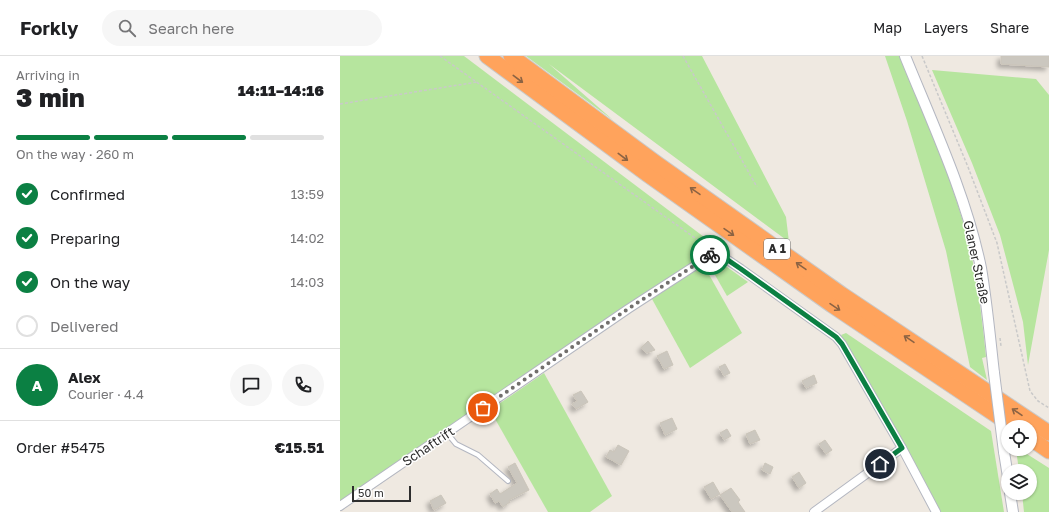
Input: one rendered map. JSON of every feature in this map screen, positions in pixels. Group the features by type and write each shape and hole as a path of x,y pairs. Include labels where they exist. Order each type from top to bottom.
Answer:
{"highway":[{"name":"A 1","path":"487,56 647,174 826,301 1004,420"},
{"name":"A 1","path":"511,56 656,163 841,294 1049,433"},
{"path":"1037,443 1049,451"}],"street":[{"name":"Glaner Straße","path":"905,56 946,157 970,227 981,267 1006,464"},
{"name":"Schaftrift","path":"340,506 628,309 716,252"},
{"path":"716,252 836,337 842,344 902,448 936,512"},
{"path":"814,512 902,448"},
{"path":"1011,500 1013,512"}],"lane":[{"path":"447,433 456,444 478,455 508,481"}],"path":[{"path":"440,56 716,252"},
{"path":"683,56 757,188"},
{"path":"922,56 968,167 997,243 1030,391 1038,401 1049,408"},
{"path":"340,104 477,82"}],"green space":[{"path":"340,56 464,56 716,246 340,502"},
{"path":"526,56 702,56 786,217 789,242 549,64 613,120"},
{"path":"885,56 900,56 951,184 967,236 973,263 986,357 982,358 987,380 970,367 946,251 907,121"},
{"path":"932,70 1036,79 1049,95 1049,250 1028,365 1023,322 1000,235 972,163"},
{"path":"713,257 748,282 727,296 707,261"},
{"path":"703,264 742,333 690,368 652,299"},
{"path":"846,333 991,431 1004,512 940,512 841,335"},
{"path":"544,373 612,496 590,512 548,512 490,410"},
{"path":"1017,456 1030,456 1049,468 1049,512 1024,512 1023,500 1037,500 1037,464 1018,464"}],"building":[{"path":"1001,56 1049,56 1049,67 1001,64"},
{"path":"648,341 655,350 647,353 641,348"},
{"path":"667,351 673,365 664,369 657,356"},
{"path":"725,364 730,373 724,376 719,367"},
{"path":"814,375 817,383 806,388 802,381"},
{"path":"581,391 588,402 576,409 572,404 577,401 573,395"},
{"path":"672,418 677,429 665,435 660,423"},
{"path":"727,429 731,436 724,440 720,433"},
{"path":"755,430 760,440 750,444 746,434"},
{"path":"825,440 832,450 826,454 819,444"},
{"path":"618,445 629,451 621,465 606,457 610,450 614,452"},
{"path":"515,463 529,490 509,500 510,502 503,507 499,501 495,503 490,494 497,489 500,494 517,483 508,467"},
{"path":"765,463 773,467 770,474 762,470"},
{"path":"799,472 806,483 799,488 792,477"},
{"path":"713,482 720,494 711,499 704,487"},
{"path":"731,488 740,500 738,502 745,512 732,512 720,495"},
{"path":"441,495 446,503 434,510 430,501"}],"way so far":[{"path":"483,408 710,255"}],"route":[{"path":"710,255 716,252 836,337 842,344 902,448 880,464"}]}
